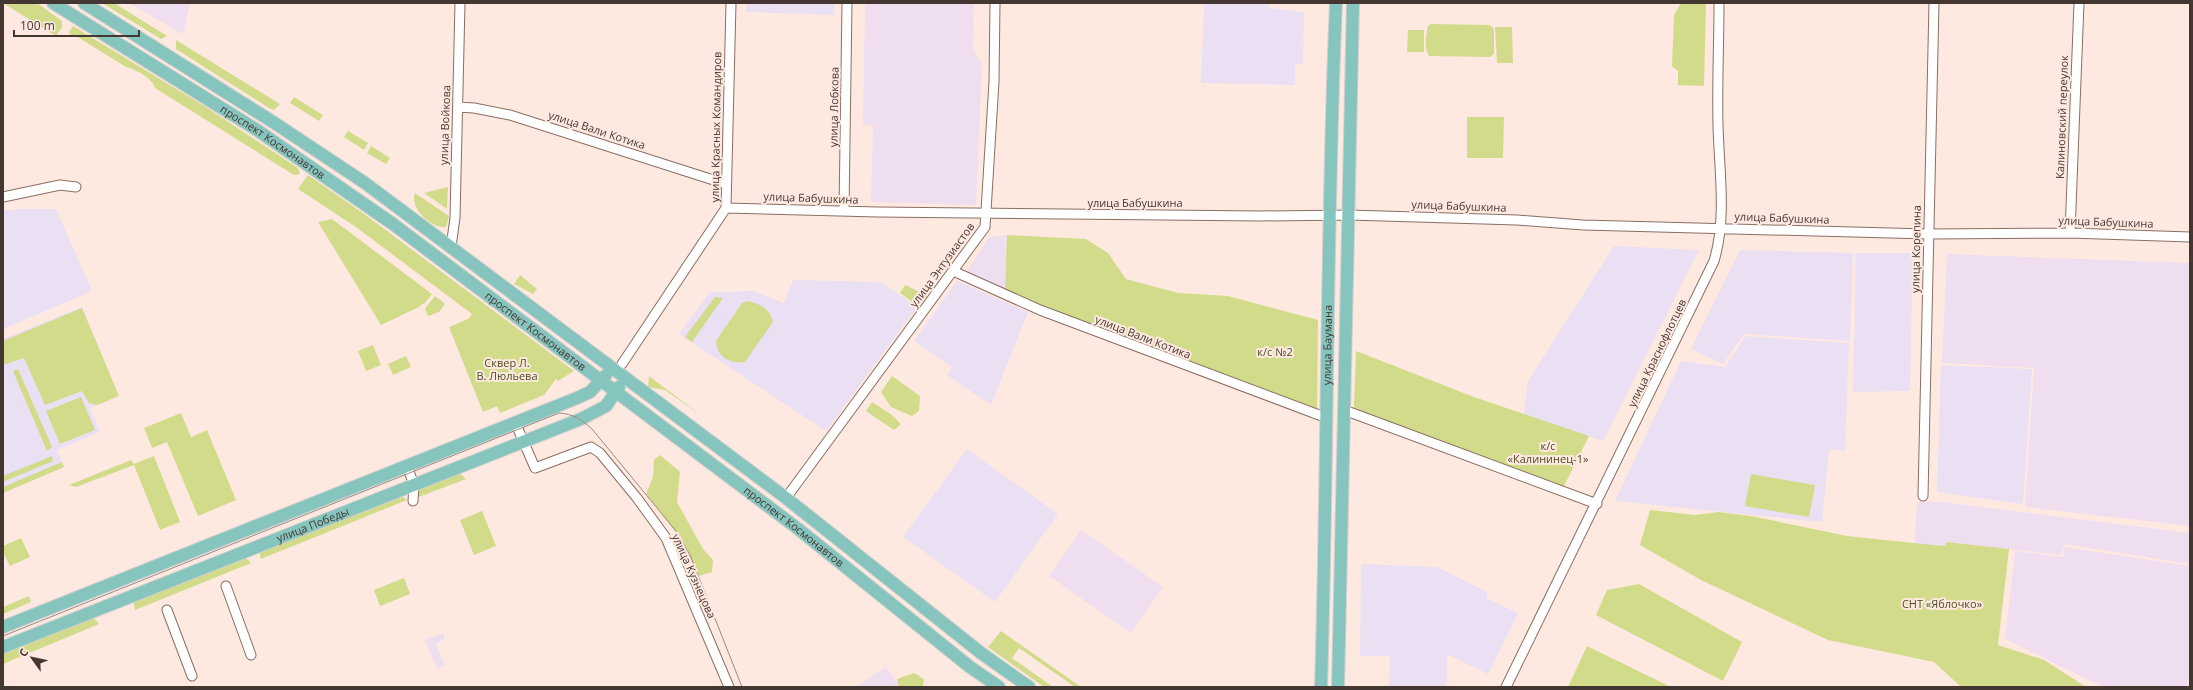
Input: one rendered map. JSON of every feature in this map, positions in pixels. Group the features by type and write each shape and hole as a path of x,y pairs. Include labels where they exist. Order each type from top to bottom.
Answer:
{"main road":[{"name":"проспект Космонавтов","path":"53,3 257,130 393,224 615,393 797,528 970,667 999,687"},
{"name":"проспект Космонавтов","path":"84,3 322,154 616,366 625,378 786,498 975,649 1029,687"},
{"name":"улица Баумана","path":"1321,687 1327,418 1328,215 1336,3"},
{"name":"улица Баумана","path":"1338,687 1353,3"},
{"name":"улица Победы","path":"3,627 590,392 616,366"},
{"name":"улица Победы","path":"3,647 591,414 606,406 625,378"}],"street":[{"name":"улица Войкова","path":"451,247 455,218 460,3"},
{"name":"улица Красных Командиров","path":"616,366 726,208 731,3"},
{"name":"улица Лобкова","path":"844,212 847,3"},
{"name":"улица Энтузиастов","path":"786,498 985,227 994,82 995,3"},
{"name":"улица Краснофлотцев","path":"1506,687 1597,504 1714,261 1719,246 1719,3"},
{"name":"улица Корепина","path":"1923,496 1934,3"},
{"name":"Калиновский переулок","path":"2070,233 2079,3"},
{"name":"улица Вали Котика","path":"458,107 474,108 510,115 726,184"},
{"path":"3,197 60,185 76,187"},
{"name":"улица Бабушкина","path":"726,208 844,212 1349,214 1517,220 1583,225 1720,227 1928,234 2070,233 2190,237"},
{"name":"улица Вали Котика","path":"953,271 1040,310 1327,418"},
{"path":"1344,410 1597,504"},
{"path":"515,422 523,441"},
{"name":"улица Кузнецова","path":"523,441 535,468 591,447 600,453 637,498 666,538 729,687"},
{"path":"407,466 414,485 413,501"},
{"path":"226,586 251,655"},
{"path":"167,610 192,676"}],"shaded area":[{"path":"129,3 190,3 183,34 175,30"},
{"path":"747,3 835,3 834,15 746,12"},
{"path":"865,3 974,3 973,49 982,64 976,205 871,202 873,126 863,124"},
{"path":"1204,3 1269,3 1269,8 1304,12 1303,64 1295,64 1295,85 1201,83"},
{"path":"18,209 56,209 92,291 3,329 3,211"},
{"path":"1007,235 1005,292 966,273 989,237"},
{"path":"1614,246 1699,250 1603,441 1524,414 1528,381"},
{"path":"1740,250 1853,253 1850,341 1744,334 1723,364 1691,349"},
{"path":"1856,253 1913,253 1910,391 1853,392"},
{"path":"1947,254 2190,263 2190,526 2025,507 2034,368 1942,363"},
{"path":"793,280 881,282 917,307 826,431 679,334 710,292 753,291 784,303"},
{"path":"957,281 1028,312 991,405 947,375 952,367 914,341"},
{"path":"82,307 119,396 90,408 100,432 57,450 64,467 3,493 3,339"},
{"path":"1746,336 1849,343 1845,451 1829,449 1822,522 1615,501 1681,361 1725,367"},
{"path":"1941,365 2032,369 2023,504 1937,492"},
{"path":"967,449 1058,514 995,602 903,537"},
{"path":"1917,502 1943,502 2190,533 2190,564 2064,544 2061,555 1946,542 1945,546 1914,544"},
{"path":"1081,530 1163,587 1131,633 1049,576"},
{"path":"2065,547 2190,566 2190,674 2187,687 2103,687 2005,639 2015,551 2063,557"},
{"path":"1361,564 1437,567 1487,592 1487,598 1518,613 1488,674 1447,654 1447,682 1444,687 1389,687 1390,656 1360,656"},
{"path":"443,633 445,639 436,644 445,666 437,669 425,640"},
{"path":"886,667 899,685 895,687 855,687"}],"green space":[{"path":"3,3 37,3 62,21 62,27 56,36"},
{"path":"102,3 114,3 167,36 161,39"},
{"path":"1681,3 1706,3 1704,86 1678,85 1678,71 1672,66 1674,15"},
{"path":"1431,24 1490,25 1494,29 1494,54 1490,57 1429,56 1426,49 1426,37 1428,26"},
{"path":"73,26 209,109 298,168 300,174 294,175 155,88 151,81 144,75 126,67 76,36 71,36 69,32"},
{"path":"1495,27 1512,27 1513,63 1497,63"},
{"path":"1408,30 1424,30 1424,52 1407,52"},
{"path":"176,40 280,104 274,110 269,108 176,49"},
{"path":"294,97 323,115 319,121 290,103"},
{"path":"1467,117 1504,117 1503,158 1467,158"},
{"path":"348,131 368,143 364,150 344,137"},
{"path":"371,146 390,158 386,164 367,153"},
{"name":"Сквер Л. В. Люльева","path":"308,175 367,216 574,371 558,381 556,379 544,395 500,413 497,406 483,412 449,327 468,319 472,314 356,227 298,189"},
{"path":"448,187 447,209 424,193"},
{"path":"415,193 449,216 446,227 434,225 418,211 414,199"},
{"path":"332,219 432,294 424,304 381,325 318,222"},
{"name":"к/с №2","path":"1007,235 1086,239 1108,253 1126,279 1178,293 1228,296 1318,320 1317,410 1005,292"},
{"path":"520,275 537,289 533,294 514,284"},
{"path":"905,285 928,296 918,306 900,293"},
{"path":"435,296 445,304 439,312 428,316 425,309"},
{"path":"715,297 723,298 692,342 685,337"},
{"path":"748,301 767,310 772,317 773,322 745,362 734,362 721,355 716,341 742,303"},
{"path":"82,308 119,396 97,405 89,403 82,391 45,405 24,358 3,365 3,341"},
{"path":"373,345 381,365 366,371 358,351"},
{"name":"к/с «Калининец-1»","path":"1356,351 1474,397 1589,436 1563,488 1354,408"},
{"path":"406,356 411,367 393,375 388,364"},
{"path":"18,369 52,447 47,451 13,371"},
{"path":"649,376 702,416 665,390 648,387"},
{"path":"892,376 920,396 919,411 912,416 891,407 881,392"},
{"path":"81,397 95,430 60,444 46,411"},
{"path":"872,402 892,415 901,424 894,430 866,411"},
{"path":"181,413 191,437 207,430 236,500 198,516 167,442 152,448 144,428"},
{"path":"660,455 680,472 677,502 703,549 713,560 712,572 699,576 681,539 646,494 653,477 654,460"},
{"path":"52,456 53,461 3,482 3,476"},
{"path":"154,456 180,522 160,530 134,465 76,487 69,485 131,460 134,464"},
{"path":"62,462 64,467 3,493 3,487"},
{"path":"458,472 466,479 416,498 415,488"},
{"path":"1751,474 1815,485 1809,517 1745,506"},
{"path":"399,494 407,500 261,559 259,551"},
{"name":"СНТ «Яблочко»","path":"1650,510 1695,515 1718,512 1751,516 1847,536 1945,546 1946,542 2009,549 1998,645 2044,660 2086,687 1961,687 1934,662 1828,640 1701,580 1640,545"},
{"path":"482,511 496,546 474,555 460,520"},
{"path":"21,538 30,557 10,566 3,552 3,546"},
{"path":"244,556 251,563 135,610 133,601"},
{"path":"404,578 410,594 380,606 374,590"},
{"path":"1639,584 1742,642 1723,681 1596,615 1607,590"},
{"path":"29,596 31,602 3,614 3,607"},
{"path":"93,617 99,624 3,664 3,653"},
{"path":"1001,631 1081,687 1075,687 1019,648 1012,658 1053,687 1044,687 988,647"},
{"path":"1587,646 1671,687 1568,687"},
{"path":"914,673 924,679 923,687 899,687 897,679"}],"tram line":[{"path":"3,636 559,413 577,418 592,429 676,531 690,555 742,687"}]}
